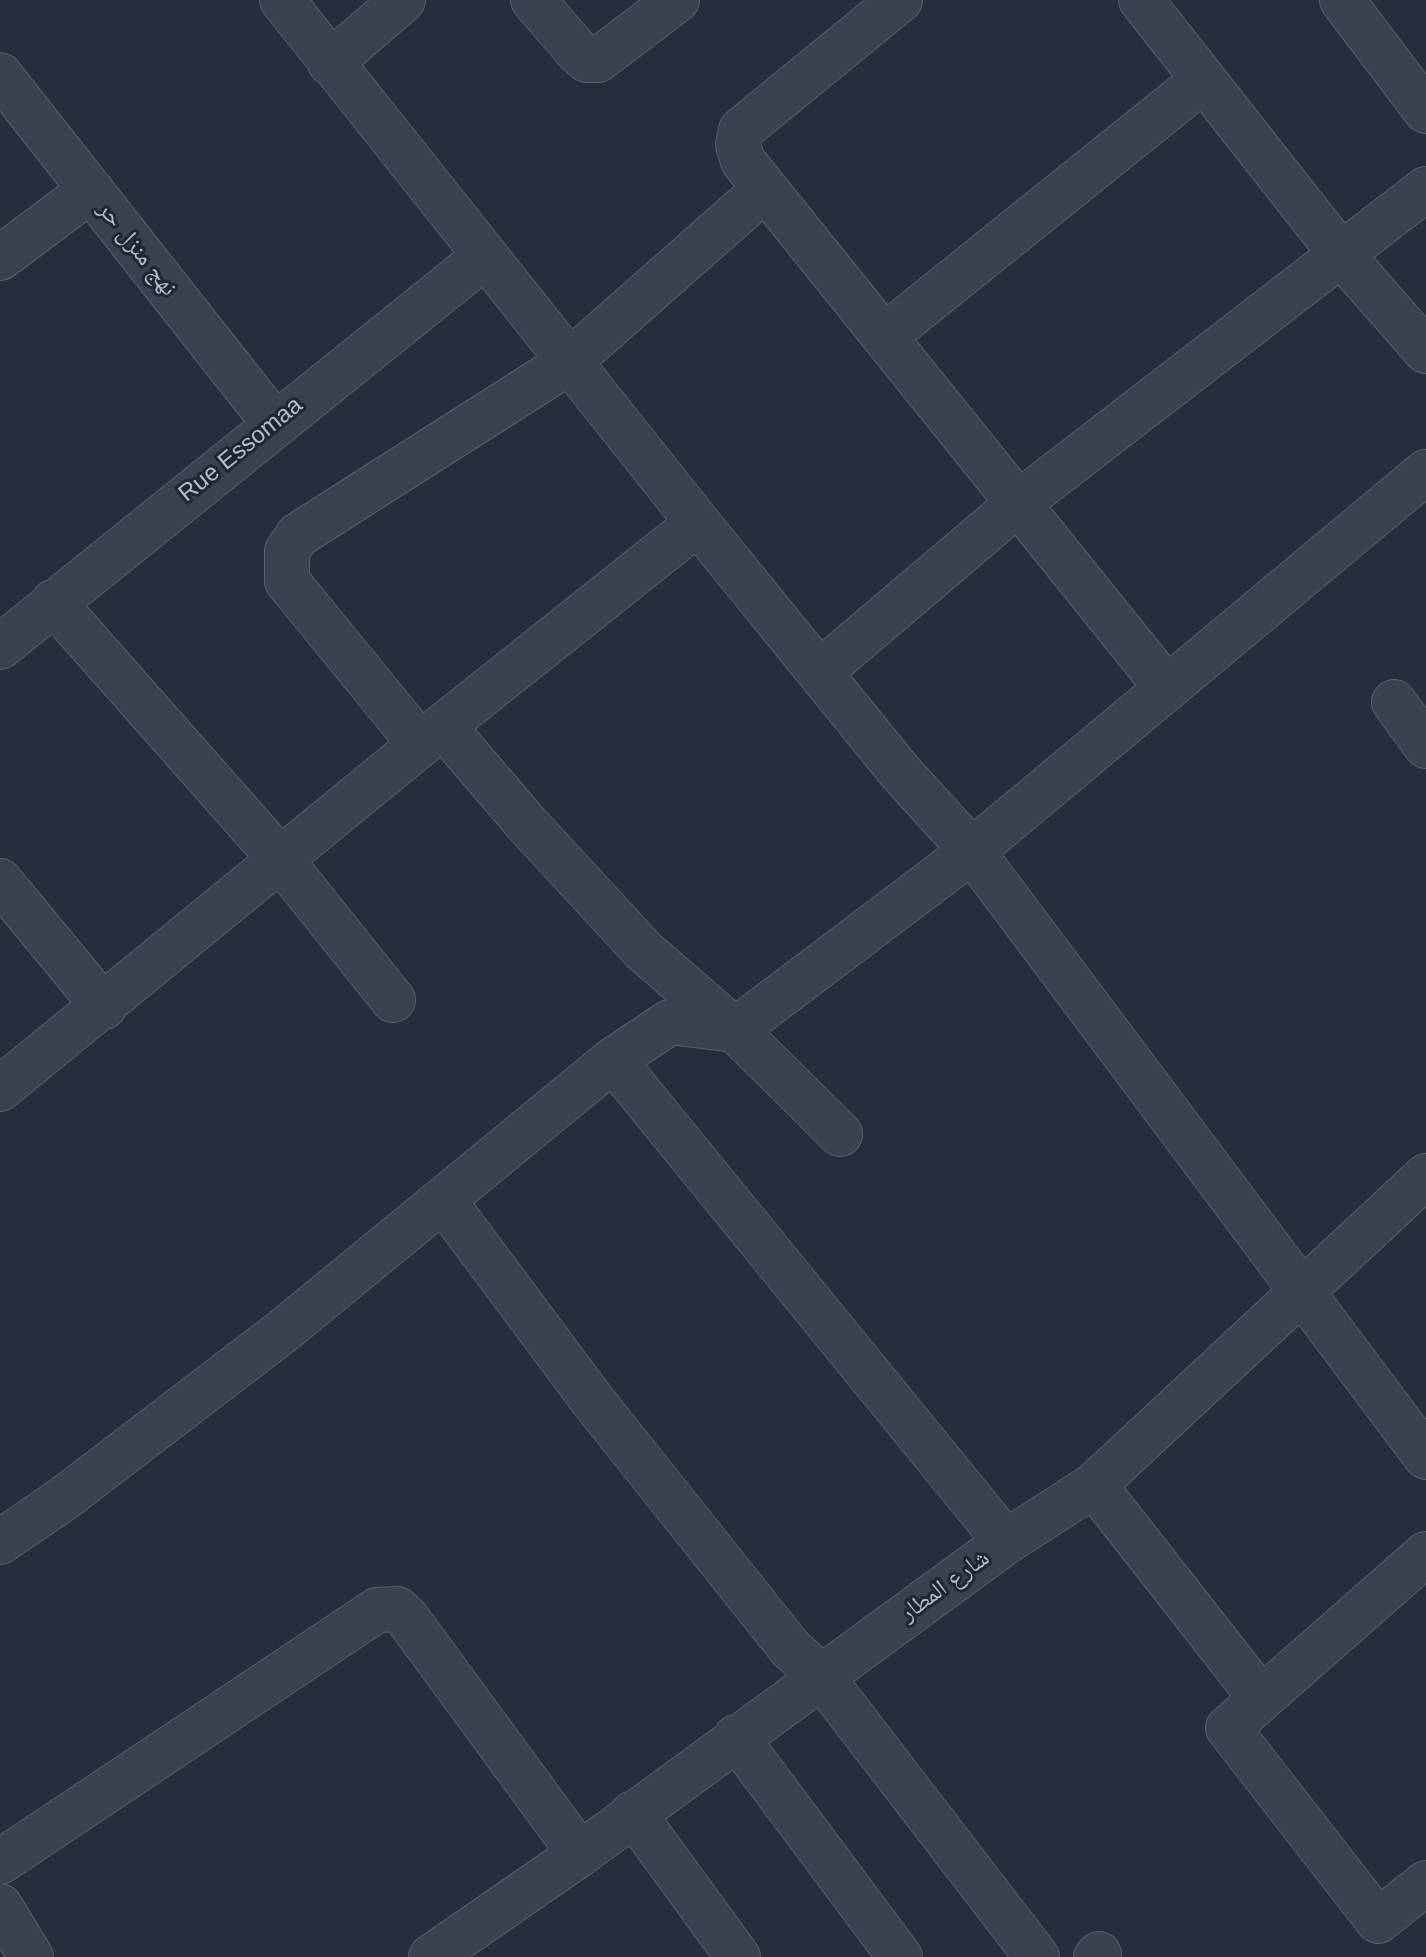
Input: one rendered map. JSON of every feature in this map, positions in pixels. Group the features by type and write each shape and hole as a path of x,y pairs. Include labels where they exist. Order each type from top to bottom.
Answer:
{"street":[{"path":"282,0 568,363 901,773 972,851 1426,1457"},
{"path":"330,63 403,0"},
{"path":"533,0 587,60 598,60 677,0"},
{"path":"900,0 741,130 738,145 743,161 1166,687"},
{"path":"1141,0 1340,253 1426,351"},
{"path":"1342,0 1426,111"},
{"name":"نهج منزل حر","path":"0,75 274,423"},
{"path":"886,335 1202,81"},
{"path":"765,189 568,363 298,535 287,551 287,581 432,735 526,823 644,951 735,1030 840,1134"},
{"path":"820,672 1020,502 1426,189"},
{"path":"0,258 91,190"},
{"name":"Rue Essomaa","path":"0,647 274,423 484,257"},
{"path":"0,1542 63,1499 258,1350 613,1060 670,1022 735,1030 972,851 1426,472"},
{"path":"0,1089 104,1007 432,735 698,523"},
{"path":"53,602 281,860 393,1000"},
{"path":"1394,702 1426,746"},
{"path":"0,881 104,1007"},
{"path":"613,1060 1006,1542"},
{"name":"شارع المطار","path":"431,1957 580,1854 1006,1542 1094,1485 1302,1288 1426,1176"},
{"path":"444,1201 603,1413 790,1648 821,1676 1037,1957"},
{"path":"1094,1485 1260,1697"},
{"path":"1426,1554 1228,1728 1378,1921 1426,1883"},
{"path":"0,1862 377,1610 397,1609 407,1618 580,1854"},
{"path":"736,1737 900,1957"},
{"path":"633,1813 738,1957"},
{"path":"0,1906 31,1957"}]}
